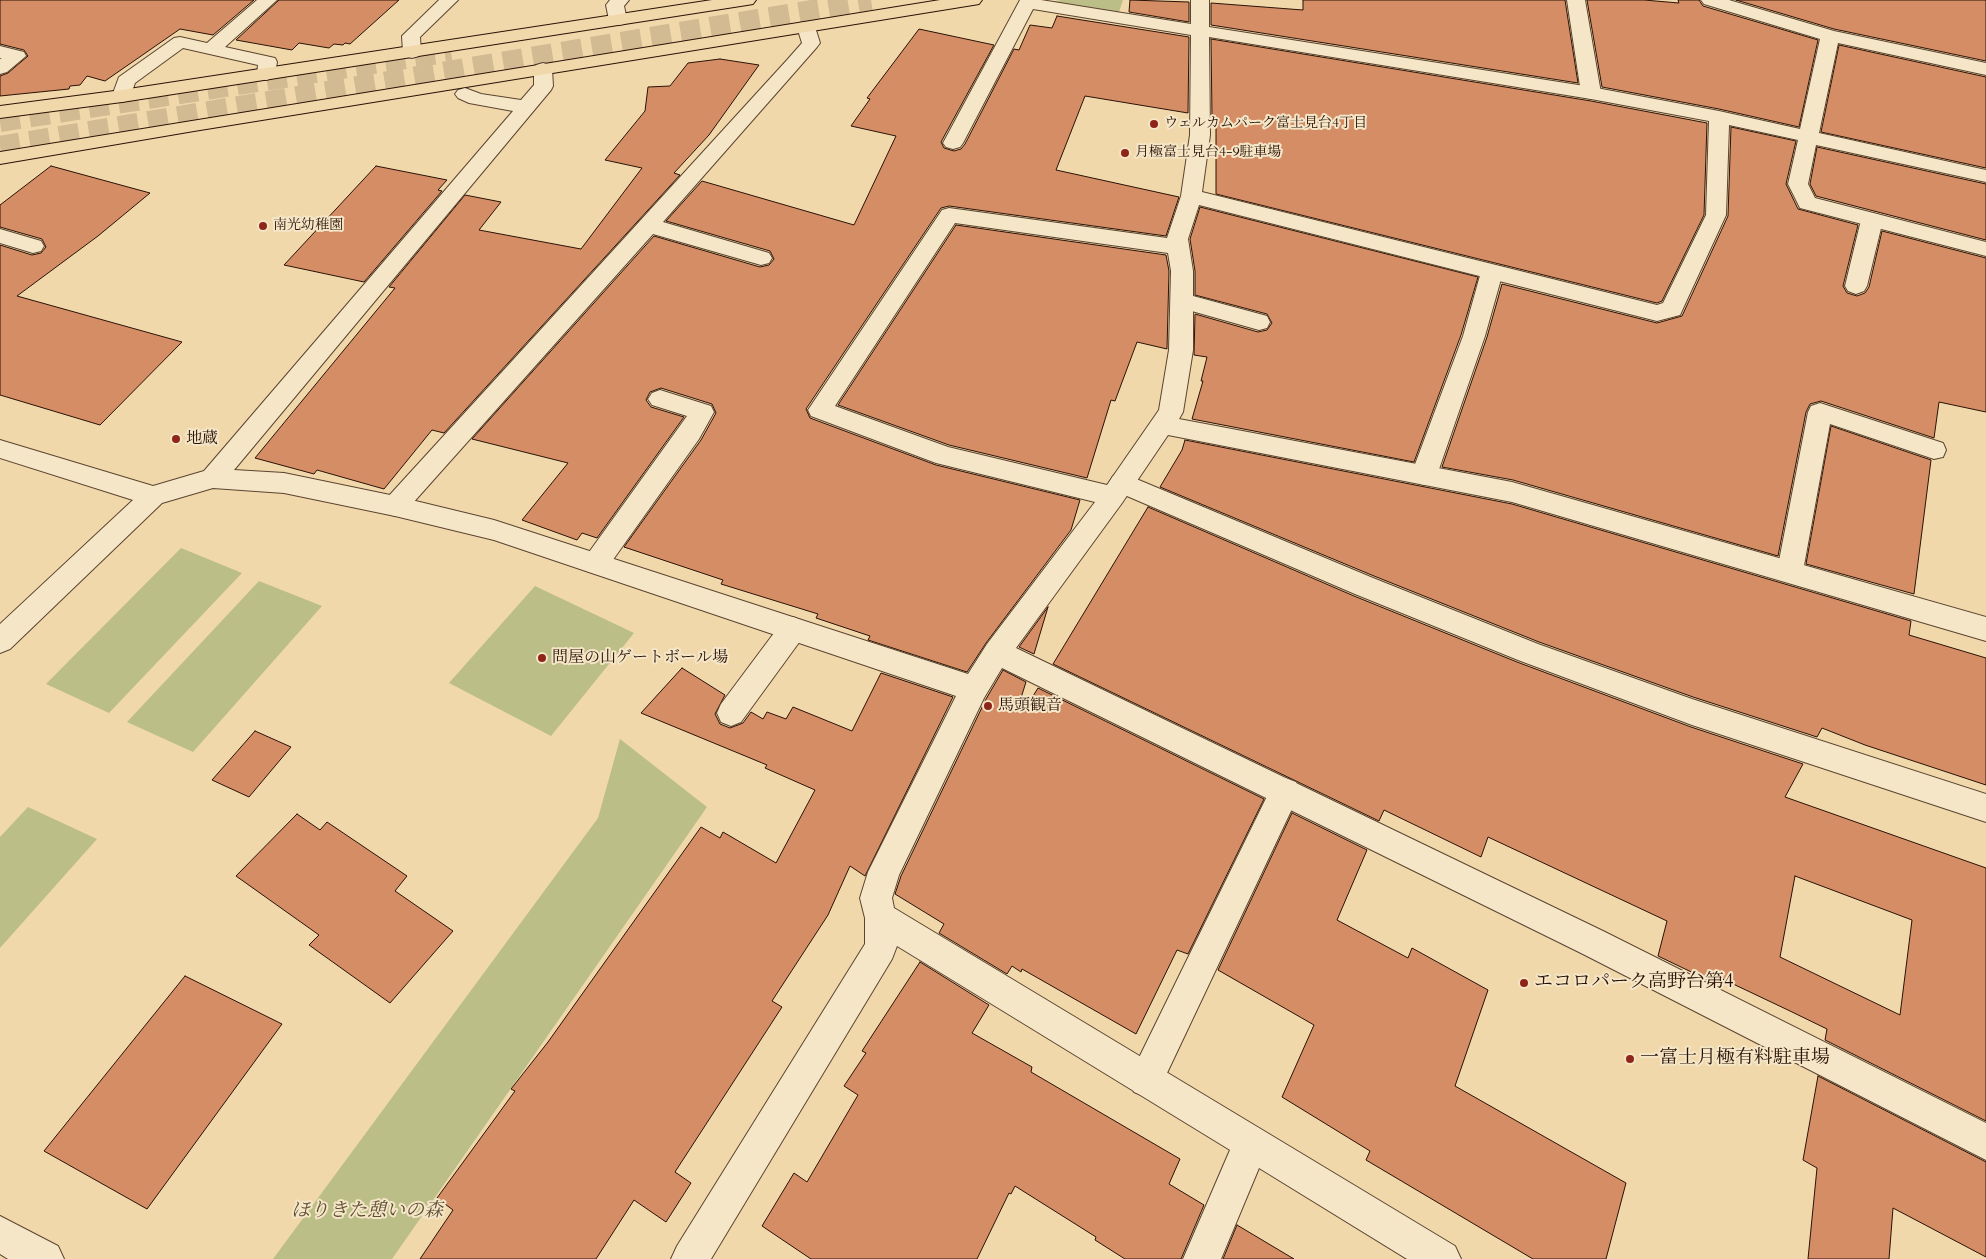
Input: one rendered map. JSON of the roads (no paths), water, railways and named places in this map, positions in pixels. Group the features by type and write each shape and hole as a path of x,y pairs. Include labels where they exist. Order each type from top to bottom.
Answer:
{"main road":[{"path":"0,112 122,96 747,0"},
{"path":"0,158 184,126 973,0"}],"street":[{"path":"212,48 268,0"},
{"path":"412,52 411,36 448,0"},
{"path":"618,20 615,5 620,0"},
{"path":"690,1259 881,948 881,918 876,898 884,872 974,689 997,652 1118,489 1171,412 1180,358 1182,301 1182,271 1177,239 1191,196 1200,135 1200,0"},
{"path":"1576,0 1591,93"},
{"path":"1710,0 1830,36 1986,69"},
{"path":"953,143 1026,1 1591,93 1719,117 1986,176"},
{"path":"394,506 811,43 806,27"},
{"path":"1830,36 1798,184 1807,202 1986,248"},
{"path":"122,96 126,81 180,42 268,62 266,74"},
{"path":"0,52 17,56 0,68"},
{"path":"213,478 544,86 543,69"},
{"path":"465,94 476,99 526,107"},
{"path":"1191,196 1657,313 1672,309 1716,216 1719,117"},
{"path":"1178,247 949,215 820,410 945,456 1118,489 1528,652 1692,712 1986,808"},
{"path":"1856,286 1872,220"},
{"path":"648,225 761,258"},
{"path":"0,236 33,246"},
{"path":"1424,475 1474,336 1492,272"},
{"path":"1182,301 1259,322"},
{"path":"596,563 702,412 660,399"},
{"path":"1790,571 1820,412 1934,450"},
{"path":"1162,425 1512,492 1986,629"},
{"path":"0,449 153,496"},
{"path":"0,642 153,496 213,478 284,483 394,506 494,530 974,689"},
{"path":"731,713 793,629"},
{"path":"997,652 1584,938 1986,1142"},
{"path":"1146,1080 1285,792"},
{"path":"881,918 1442,1259"},
{"path":"1202,1259 1251,1143"},
{"path":"0,1234 45,1259"}],"tunnel":[{"path":"0,146 871,0"},
{"path":"0,122 451,52"}],"place":[{"name":"ウェルカムパーク富士見台4丁目","path":"1154,124"},
{"name":"月極富士見台4-9駐車場","path":"1125,153"},
{"name":"南光幼稚園","path":"263,226"},
{"name":"地蔵","path":"176,439"},
{"name":"問屋の山ゲートボール場","path":"542,658"},
{"name":"馬頭観音","path":"988,706"},
{"name":"エコロパーク高野台第4","path":"1524,983"},
{"name":"一富士月極有料駐車場","path":"1630,1059"}],"park label":[{"name":"ほりきた憩いの森","path":"367,1212"}]}
